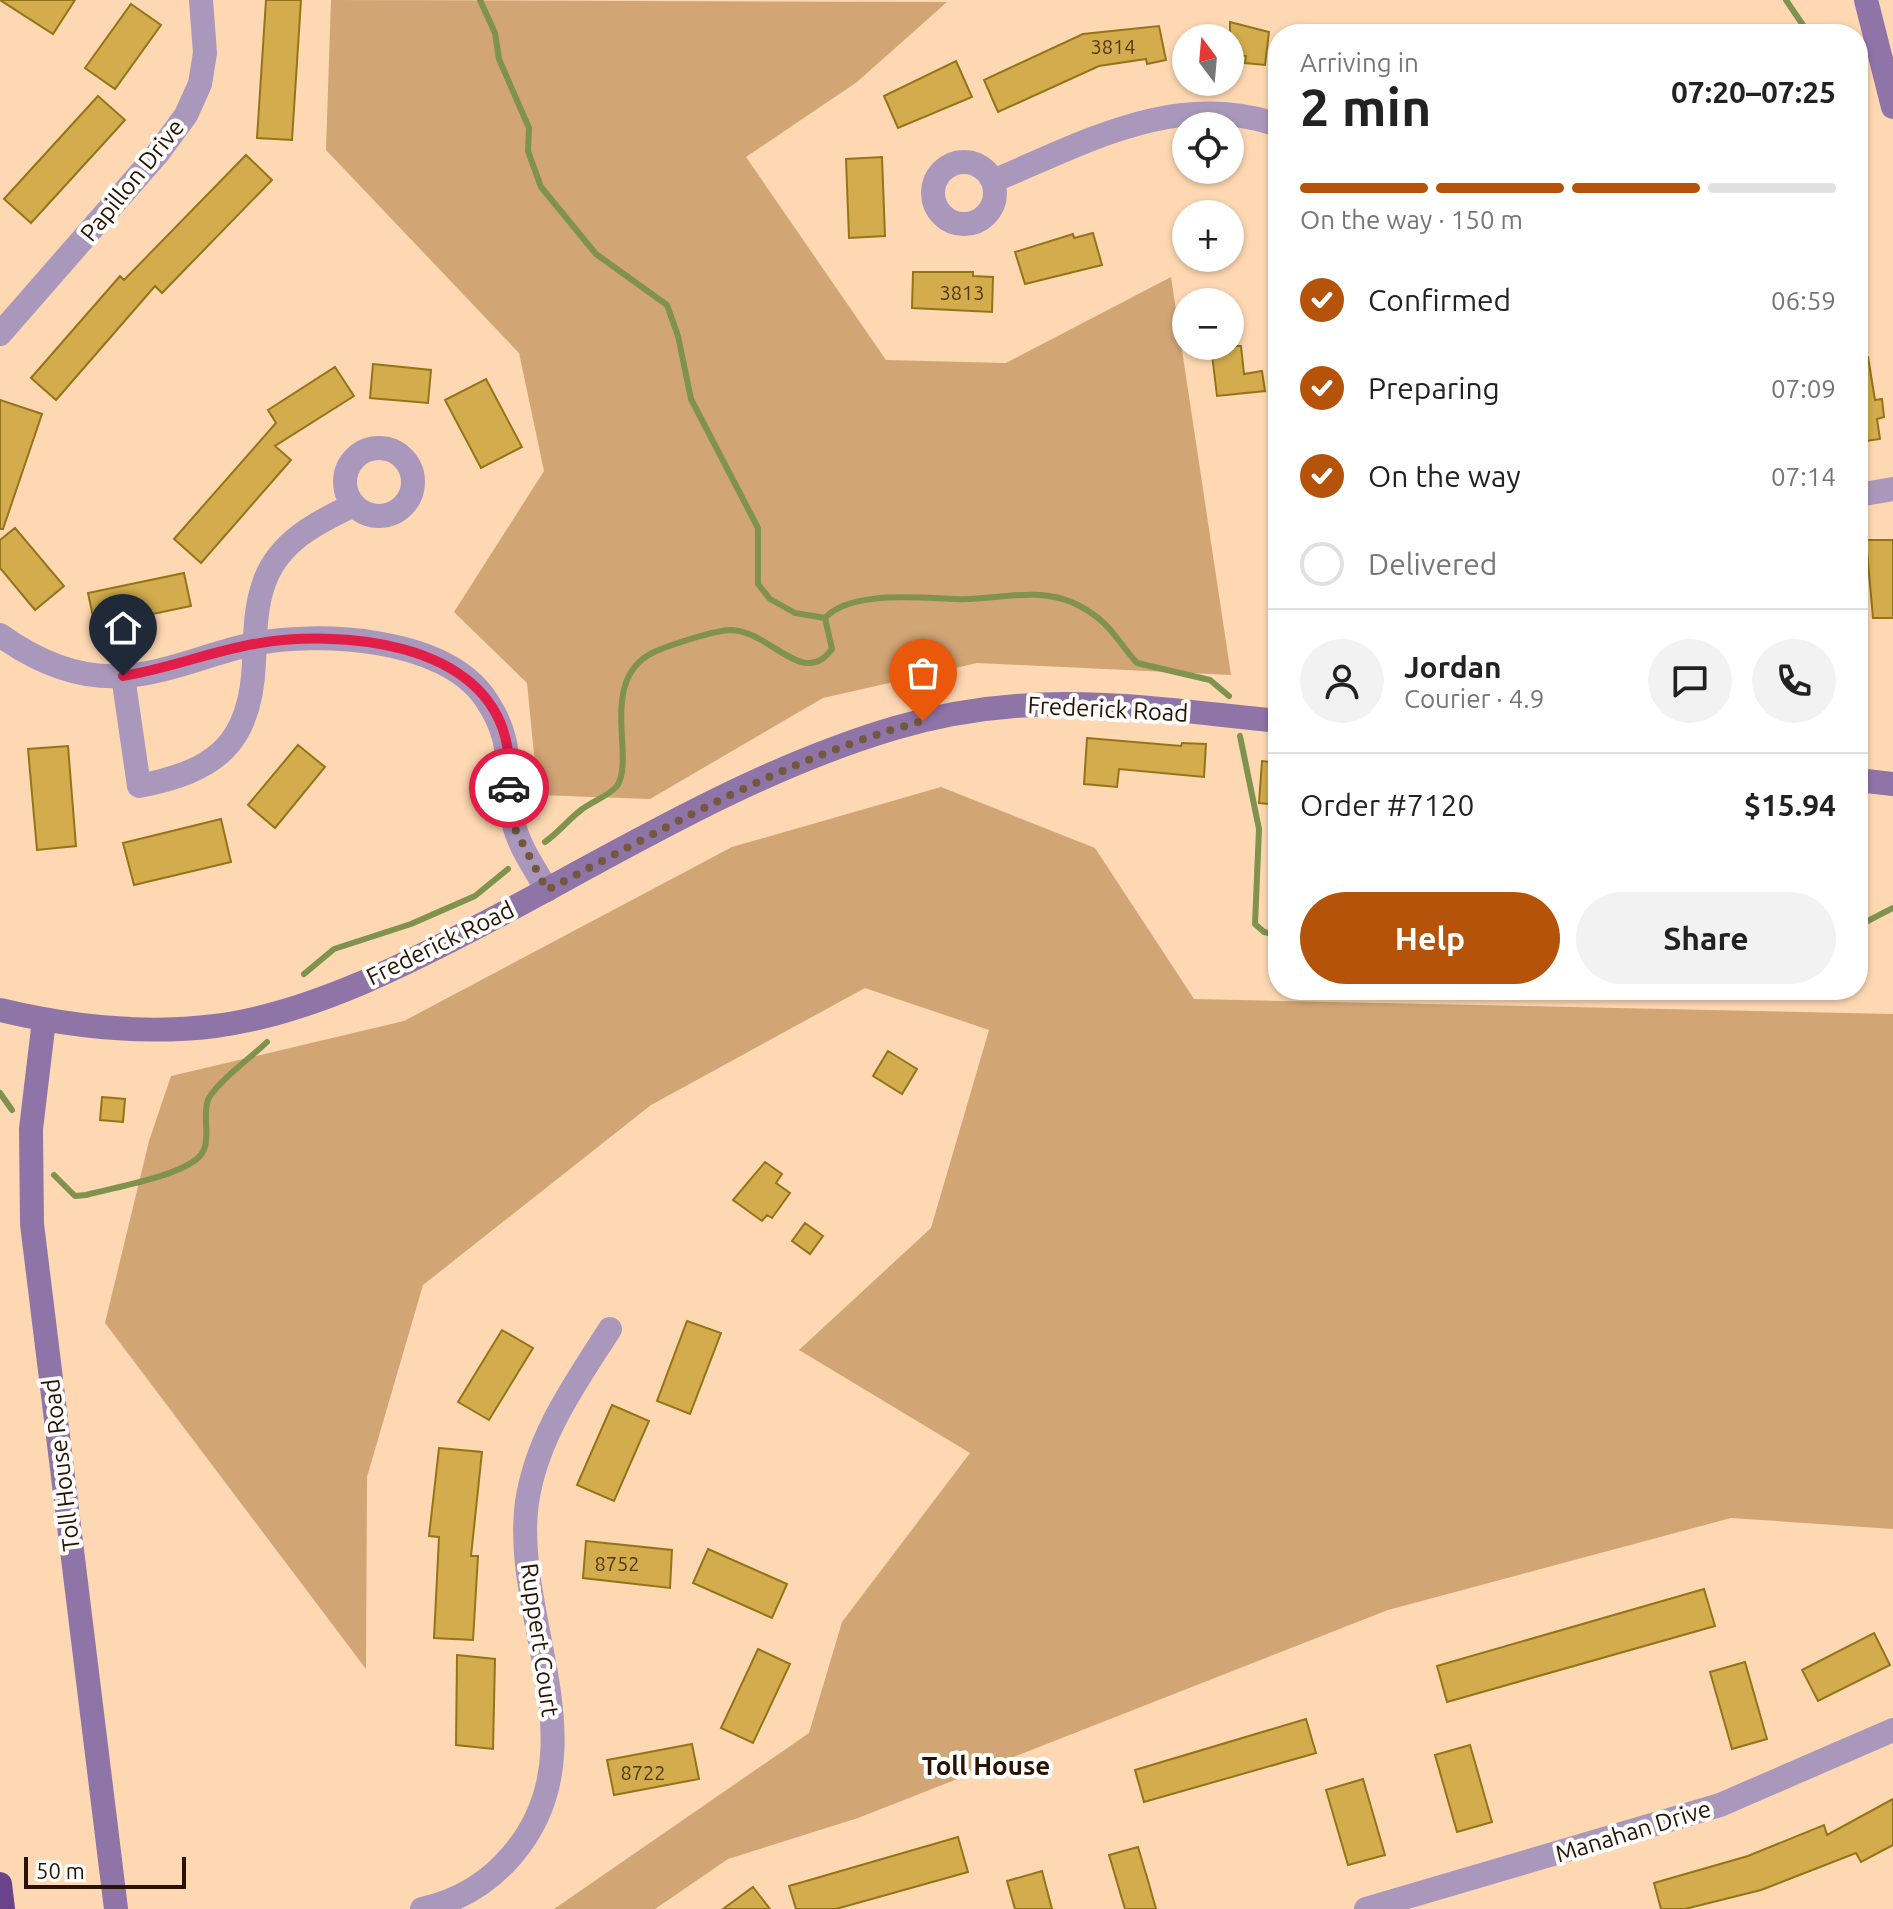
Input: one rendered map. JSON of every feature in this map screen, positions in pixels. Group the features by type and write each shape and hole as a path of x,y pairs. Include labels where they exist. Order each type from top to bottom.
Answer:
{"highway":[{"path":"0,1884 3,1909"}],"main road":[{"path":"1866,0 1892,102"},
{"name":"Frederick Road","path":"0,1010 44,1020 112,1029 164,1030 217,1026 275,1013 356,984 442,945 713,803 810,760 893,729 952,713 996,705 1103,703 1268,720"},
{"path":"1868,781 1893,784"},
{"name":"Toll House Road","path":"44,1020 31,1129 32,1224 116,1909"}],"street":[{"name":"Papillon Drive","path":"0,334 159,152 186,115 200,84 205,53 201,0"},
{"path":"993,181 1106,133 1158,117 1197,111 1239,115 1268,122"},
{"path":"1868,493 1893,489"},
{"path":"123,676 139,786 176,779 204,764 232,742 249,714 264,581 276,560 292,541 322,519 354,505"},
{"path":"0,635 23,651 54,665 87,674 123,676 255,644 303,640 371,643 429,657 467,678 483,696 507,744 509,803 514,827 547,890"},
{"name":"Ruppert Court","path":"422,1909 442,1905 497,1873 525,1837 546,1796 552,1764 553,1722 526,1545 527,1504 548,1428 610,1329"},
{"name":"Manahan Drive","path":"1366,1909 1720,1805 1893,1730"}],"shaded area":[{"path":"331,0 947,2 857,82 746,157 886,360 1006,363 1171,277 1172,360 1184,360 1231,675 977,663 823,698 650,799 538,795 527,683 454,612 544,471 519,353 326,150"},
{"path":"941,787 1095,848 1194,999 1893,1014 1893,1529 1731,1518 1388,1610 858,1818 728,1859 655,1909 554,1909 809,1733 842,1622 970,1453 799,1350 931,1228 989,1030 865,988 651,1105 423,1285 367,1477 366,1669 105,1323 149,1141 171,1076 404,1021 732,847"}],"building":[{"path":"0,0 75,0 53,34"},
{"path":"266,0 301,0 292,140 257,138"},
{"path":"131,4 161,25 115,89 85,68"},
{"path":"1159,26 1166,60 1147,64 1146,59 1099,66 998,112 984,80 1083,34"},
{"path":"1244,26 1268,32 1265,65 1245,63"},
{"path":"956,61 972,97 898,128 884,96"},
{"path":"98,96 125,120 31,223 4,199"},
{"path":"246,155 272,180 162,293 155,286 56,400 31,378 120,276 124,280"},
{"path":"882,157 885,236 849,238 846,159"},
{"path":"1093,233 1102,265 1025,284 1015,252 1073,234 1074,238"},
{"path":"913,272 973,272 973,276 993,277 992,312 912,308"},
{"path":"1868,357 1875,400 1882,399 1884,417 1877,419 1880,439 1868,441"},
{"path":"1213,360 1242,360 1244,374 1262,371 1265,391 1217,396"},
{"path":"373,364 431,370 428,403 370,398"},
{"path":"335,367 354,396 275,446 291,460 201,563 174,539 276,423 268,410"},
{"path":"486,379 522,447 481,468 445,400"},
{"path":"0,400 42,414 3,529 0,529"},
{"path":"15,528 64,586 35,610 0,568 0,540"},
{"path":"1868,540 1893,540 1893,618 1873,618"},
{"path":"184,573 191,606 95,626 88,593"},
{"path":"1087,738 1181,746 1182,743 1206,744 1204,777 1119,769 1117,787 1084,784"},
{"path":"298,745 325,767 275,828 248,805"},
{"path":"68,746 76,846 37,850 28,749"},
{"path":"1262,761 1268,762 1268,804 1259,803"},
{"path":"221,819 231,862 134,885 123,843"},
{"path":"888,1051 917,1069 902,1094 873,1076"},
{"path":"102,1097 125,1099 123,1122 100,1120"},
{"path":"765,1162 782,1174 776,1183 790,1193 772,1218 767,1215 762,1221 733,1200"},
{"path":"805,1223 823,1236 810,1254 792,1241"},
{"path":"687,1321 721,1333 690,1414 657,1401"},
{"path":"502,1330 533,1348 489,1420 458,1402"},
{"path":"612,1405 649,1421 614,1501 577,1485"},
{"path":"439,1448 482,1452 471,1556 478,1556 473,1640 434,1638 439,1537 429,1536"},
{"path":"586,1541 672,1550 670,1588 583,1578"},
{"path":"708,1549 787,1584 772,1618 693,1583"},
{"path":"1704,1589 1715,1626 1447,1702 1437,1666"},
{"path":"1874,1633 1890,1665 1818,1701 1802,1670"},
{"path":"758,1649 790,1664 753,1743 721,1728"},
{"path":"457,1655 495,1659 493,1749 456,1745"},
{"path":"1745,1662 1767,1739 1732,1749 1710,1672"},
{"path":"1306,1719 1316,1753 1144,1802 1135,1770"},
{"path":"692,1744 699,1779 614,1795 607,1760"},
{"path":"1470,1745 1492,1822 1457,1832 1435,1755"},
{"path":"1363,1779 1385,1855 1348,1865 1326,1790"},
{"path":"1893,1799 1893,1845 1861,1862 1856,1853 1761,1890 1685,1909 1661,1909 1654,1883 1748,1856 1824,1825 1827,1835"},
{"path":"958,1837 968,1872 836,1909 796,1909 789,1886"},
{"path":"1138,1847 1156,1909 1125,1909 1109,1855"},
{"path":"1042,1871 1052,1909 1015,1909 1007,1881"},
{"path":"753,1887 770,1909 723,1909"}],"waterway":[{"path":"480,0 495,33 499,59 529,128 528,151 541,187 596,254 667,305 678,336 691,399 758,528 758,584 770,599 795,613 825,618"},
{"path":"1786,0 1802,24"},
{"path":"545,842 581,810 617,786 623,757 622,699 627,680 637,664 654,652 704,635 731,630 760,639 798,661 810,663 821,660 832,649 825,618 836,609 868,599 971,599 1031,595 1061,598 1097,617 1137,663 1210,680 1229,696"},
{"path":"1240,736 1259,829 1255,924 1268,933"},
{"path":"304,974 334,949 411,924 475,896 508,869"},
{"path":"1868,921 1893,908"},
{"path":"54,1175 75,1196 146,1180 189,1164 199,1157 205,1146 206,1110 210,1096 267,1042"},
{"path":"0,1093 12,1110"}],"way so far":[{"path":"509,788 514,827 523,850 547,890 713,803 810,760 923,721"}],"district":[{"name":"Toll House","path":"986,1765"}],"route":[{"path":"123,676 255,644 341,640 406,650 448,665 467,678 483,696 507,744 509,788"}]}
